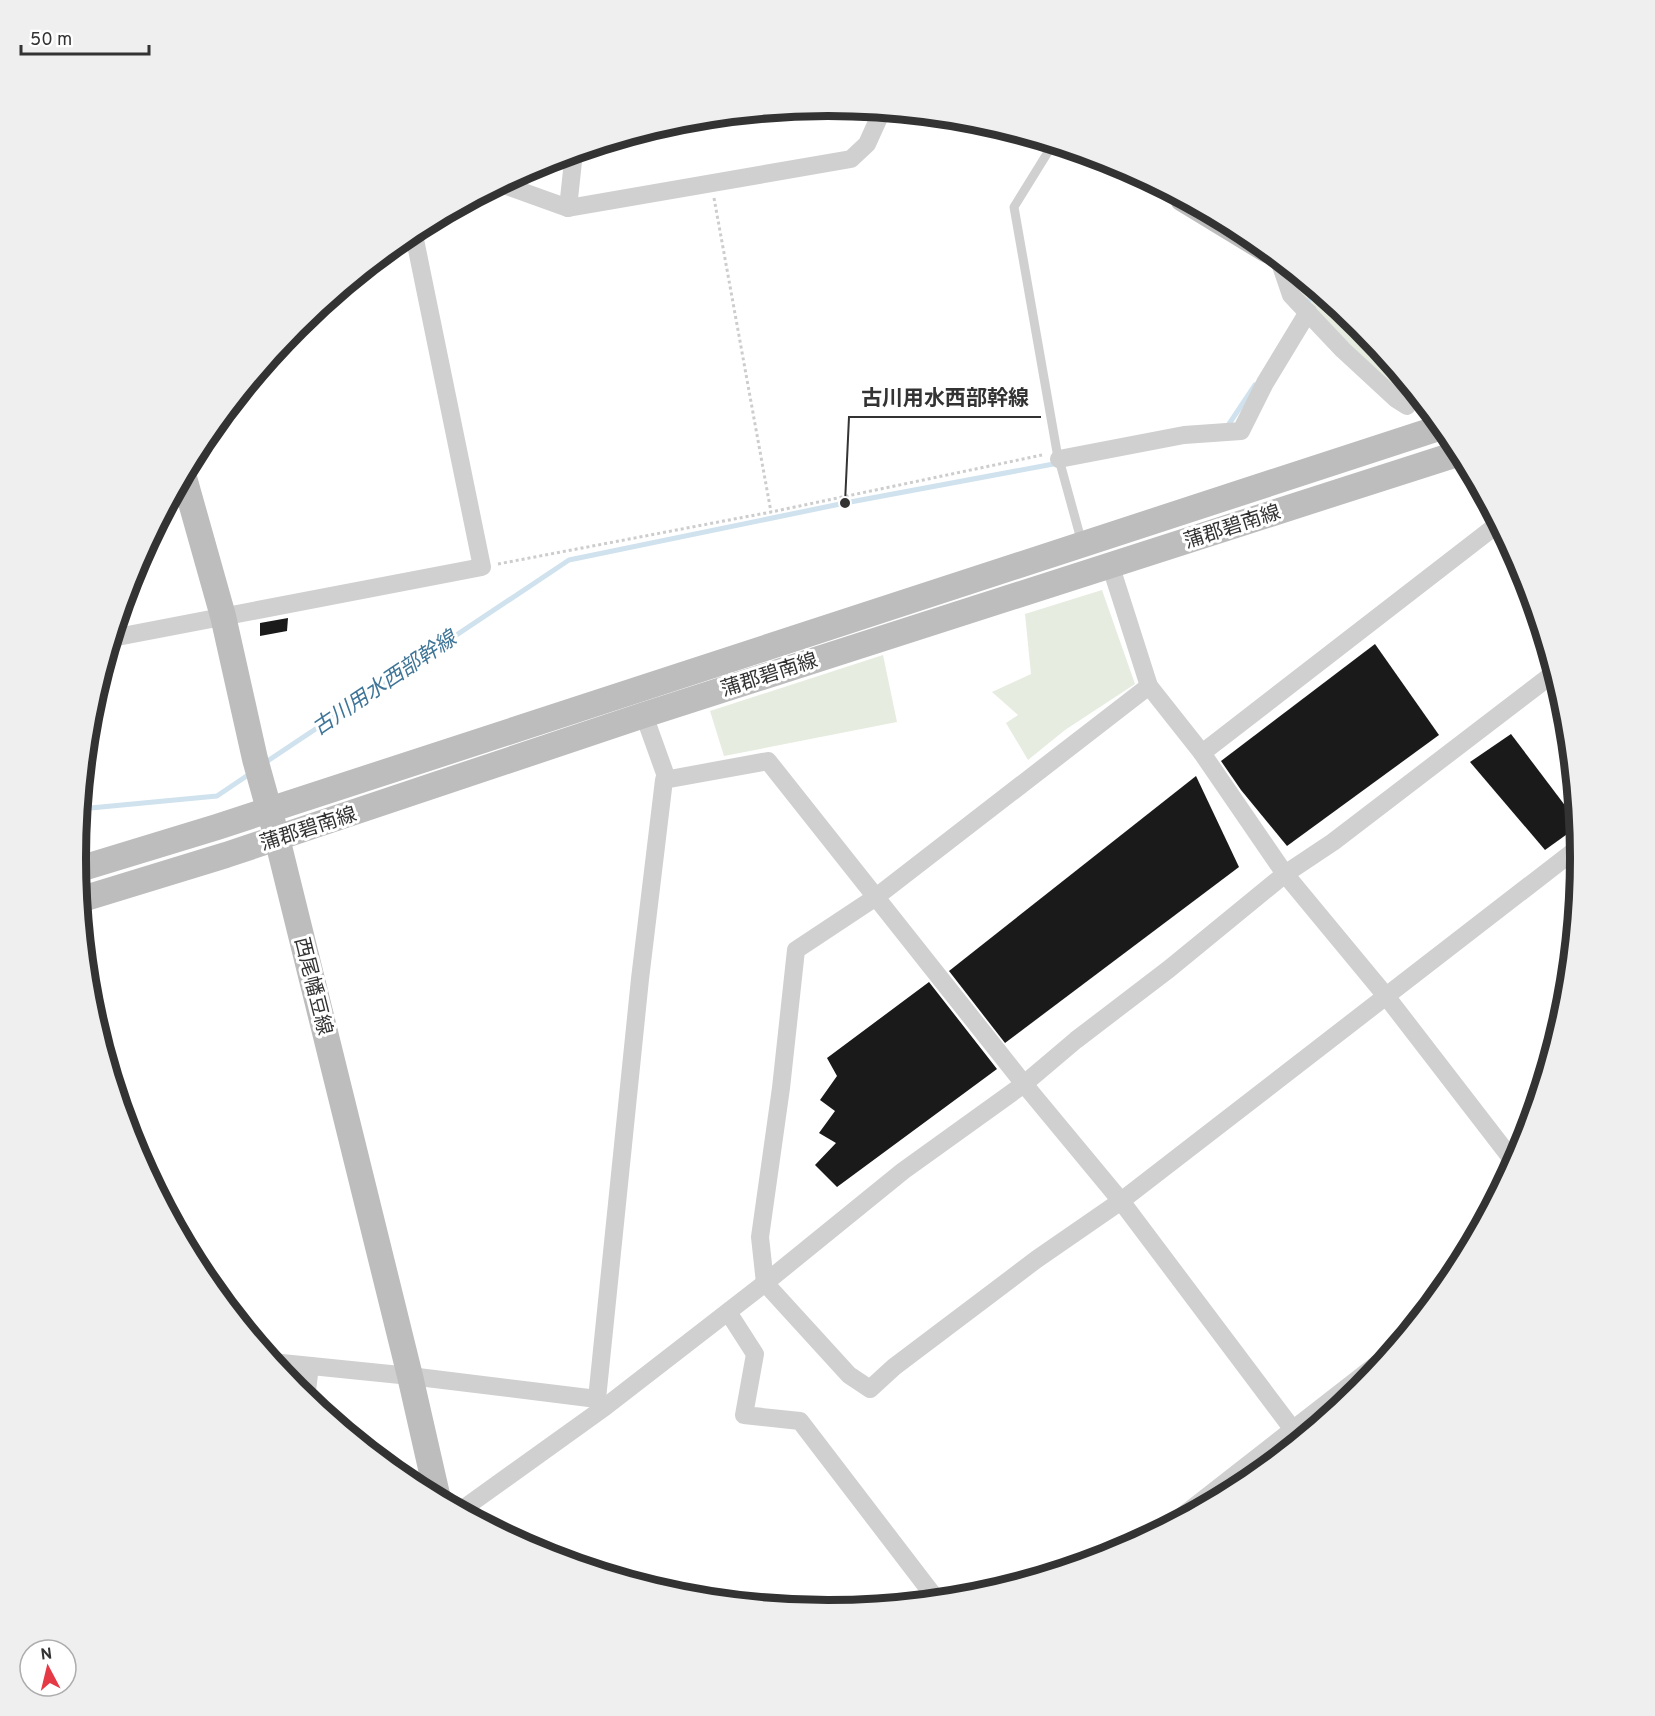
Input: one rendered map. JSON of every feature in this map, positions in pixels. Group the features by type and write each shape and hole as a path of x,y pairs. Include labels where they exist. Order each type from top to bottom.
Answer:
{"main road":[{"name":"蒲郡碧南線","path":"86,866 266,801 1083,545 1433,430"},
{"name":"蒲郡碧南線","path":"87,898 277,838 644,715 1110,564 1450,456"},
{"name":"西尾幡豆線","path":"186,485 223,616 255,759 277,838 435,1488"}],"street":[{"path":"511,188 568,208 851,159 867,144 879,118"},
{"path":"568,208 573,161"},
{"path":"120,636 482,567 415,241"},
{"path":"1283,272 1291,295 1352,358 1396,399 1407,406"},
{"path":"1058,455 1184,435 1241,431 1265,383 1308,312"},
{"path":"1202,753 1492,528"},
{"path":"1110,564 1149,686 1202,753 1285,874 1386,996 1508,1154"},
{"path":"466,1506 601,1403 728,1312 903,1171 1024,1084 1285,874 1333,842 1547,678"},
{"path":"1149,686 876,897 796,950 781,1088 760,1237 765,1283 849,1375 870,1389 894,1367 1037,1258 1121,1201 1570,853"},
{"path":"644,715 667,779"},
{"path":"601,1403 639,991 664,780 768,760 1024,1084 1121,1201 1296,1433"},
{"path":"728,1312 755,1354 744,1415 800,1421 931,1593"},
{"path":"285,1363 410,1376 601,1403"},
{"path":"307,1387 310,1366"},
{"path":"1238,1476 1280,1446"}],"lane":[{"path":"1049,150 1014,207 1058,455 1083,545"}],"path":[{"path":"711,184 771,512"},
{"path":"482,567 1058,455"}],"shaded area":[{"path":"1293,281 1317,300 1352,333 1407,396 1358,359 1289,286"},
{"path":"1102,590 1135,684 1065,730 1028,760 1006,723 1018,715 992,692 1031,674 1025,614"},
{"path":"883,655 897,722 724,756 710,711"}],"building":[{"path":"288,618 287,631 260,636 260,623"},
{"path":"1375,644 1439,735 1287,846 1241,790 1221,761"},
{"path":"1511,734 1568,809 1569,833 1545,850 1470,762"},
{"path":"1196,776 1239,867 1005,1043 949,971"},
{"path":"929,982 997,1069 837,1187 815,1165 836,1143 819,1133 835,1111 820,1100 837,1076 827,1058"}],"waterway":[{"name":"古川用水西部幹線","path":"1305,306 1312,296"},
{"name":"古川用水西部幹線","path":"1227,427 1255,385"},
{"name":"古川用水西部幹線","path":"263,764 569,560 845,503 1059,463"},
{"name":"古川用水西部幹線","path":"87,808 217,796 251,773"}],"place":[{"name":"古川用水西部幹線","path":"845,503"}]}
